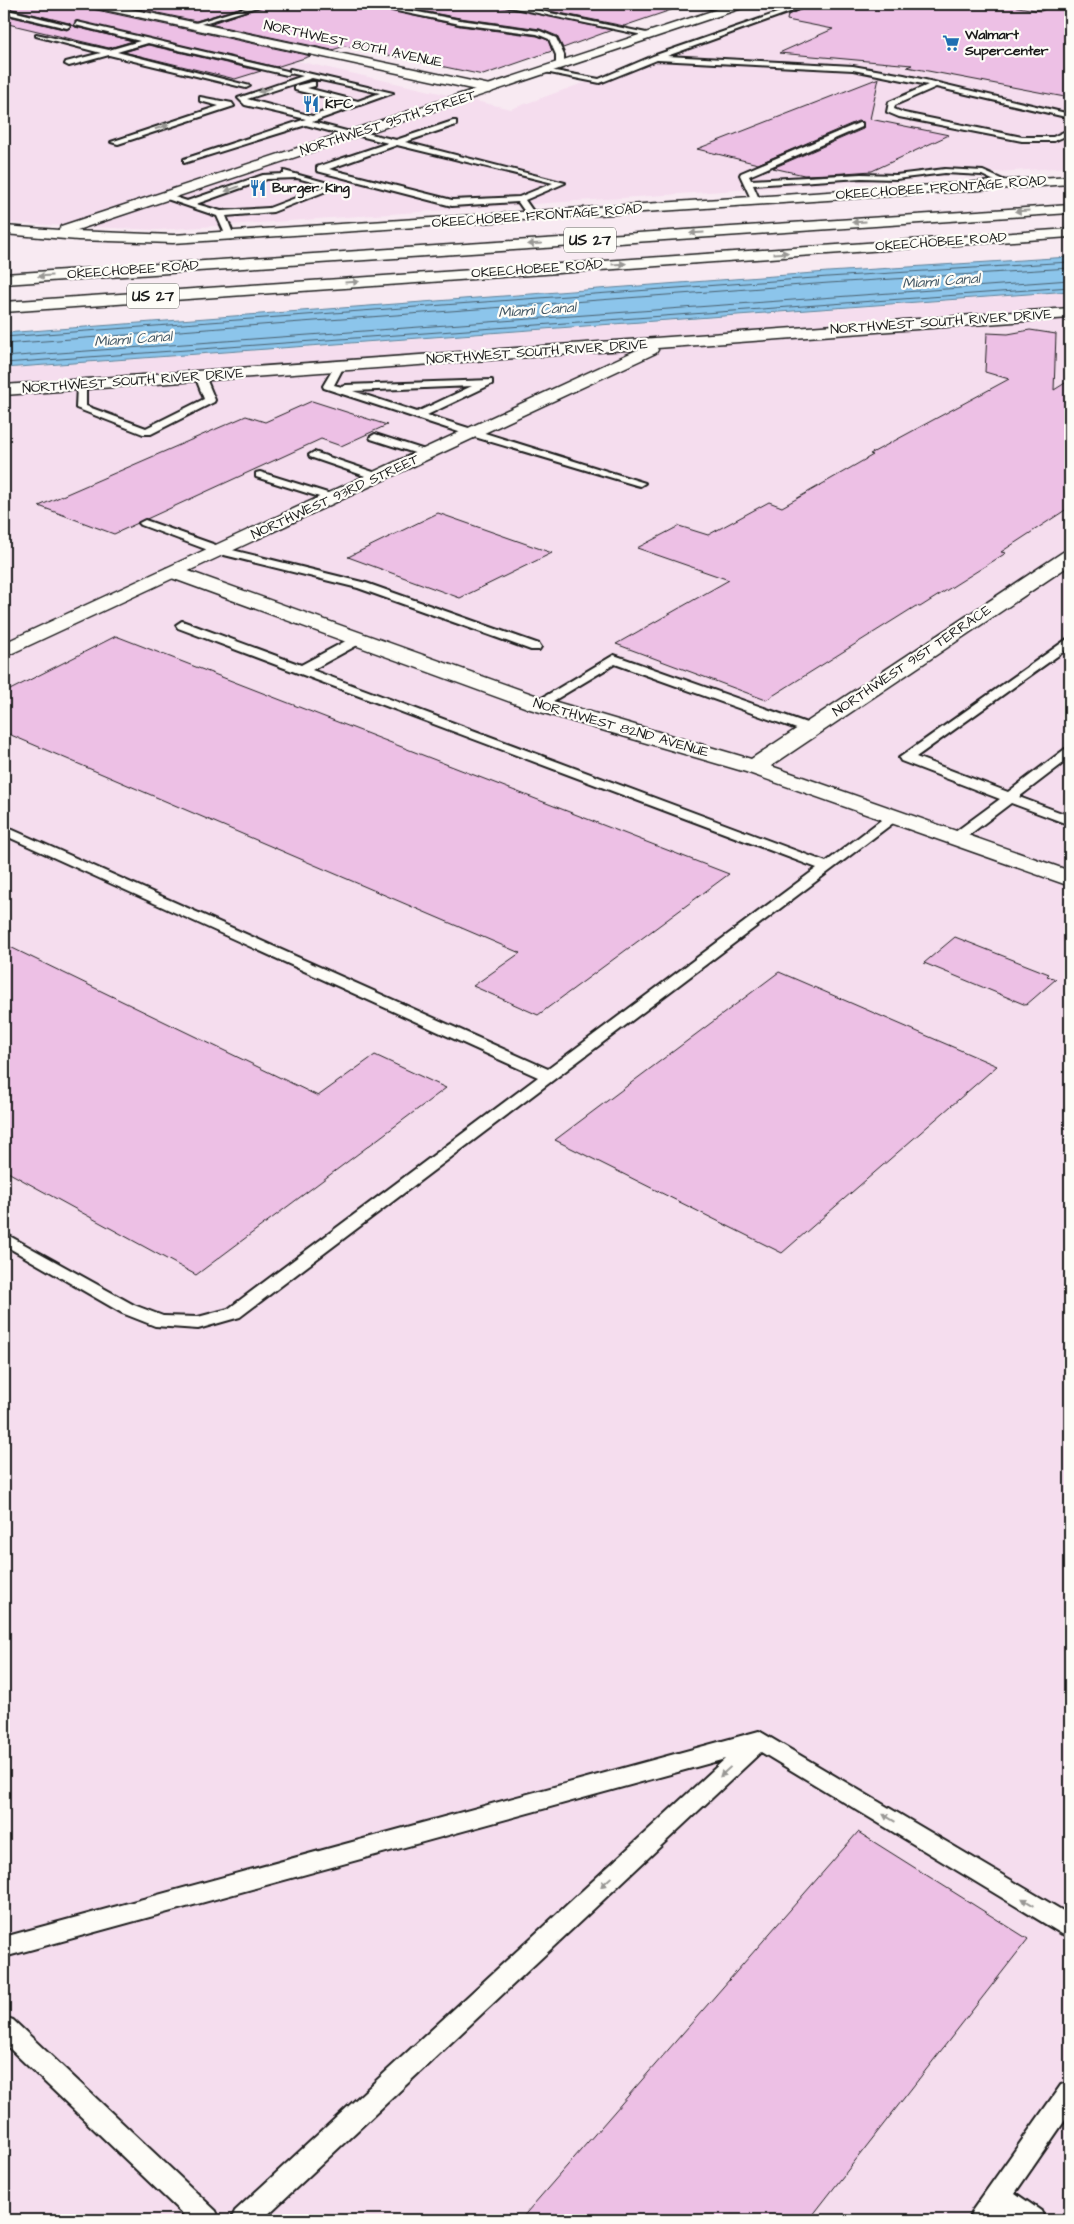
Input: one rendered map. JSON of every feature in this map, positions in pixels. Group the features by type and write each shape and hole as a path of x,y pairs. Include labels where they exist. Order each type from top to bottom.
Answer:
{"main road":[{"name":"NORTHWEST 80TH AVENUE","path":"92,4 490,89"},
{"name":"NORTHWEST 95TH STREET","path":"30,233 77,226 118,213 744,4"},
{"name":"OKEECHOBEE FRONTAGE ROAD","path":"4,230 139,238 230,236 1070,180"},
{"name":"OKEECHOBEE ROAD","path":"4,279 1070,209"},
{"path":"118,213 106,224 107,229 139,238"},
{"name":"OKEECHOBEE ROAD","path":"4,307 303,285 1070,234"},
{"path":"4,298 303,285"},
{"name":"NORTHWEST SOUTH RIVER DRIVE","path":"4,390 1070,312"},
{"name":"NORTHWEST 93RD STREET","path":"4,651 666,342"},
{"name":"NORTHWEST 91ST TERRACE","path":"754,766 1070,556"},
{"name":"NORTHWEST 82ND AVENUE","path":"173,572 538,704 754,766 1070,879"}],"lane":[{"path":"192,25 264,4"},
{"path":"366,4 460,22 538,32 552,38 560,55 560,66"},
{"path":"498,4 652,35"},
{"path":"696,4 727,10"},
{"path":"544,71 600,80 656,58 809,4"},
{"path":"4,12 67,26"},
{"path":"77,24 389,93 187,162"},
{"path":"38,35 246,86"},
{"path":"69,64 148,41"},
{"path":"656,58 853,68 1070,116"},
{"path":"306,122 248,103 242,98 312,76"},
{"path":"326,79 298,88 358,103"},
{"path":"934,85 892,104 890,110 902,115 1022,139 1054,138 1070,131"},
{"path":"203,99 397,142 561,184 520,199 452,204 320,169 397,142 453,123"},
{"path":"115,142 229,106"},
{"path":"756,201 744,175 860,125"},
{"path":"165,197 221,214 270,210 335,186 258,166"},
{"path":"748,183 861,176 896,177 946,170 982,173 1006,184"},
{"path":"187,204 266,177 296,176"},
{"path":"896,177 918,190"},
{"path":"520,199 533,217"},
{"path":"221,214 230,236"},
{"path":"339,366 328,386 472,433 640,483"},
{"path":"82,385 81,408 148,432 210,400 200,376"},
{"path":"335,388 488,382 418,415"},
{"path":"375,437 427,454"},
{"path":"314,455 378,477"},
{"path":"260,475 333,498"},
{"path":"145,523 220,551 362,585 535,646"},
{"path":"182,626 827,867"},
{"path":"302,670 359,639"},
{"path":"1070,641 906,758 1070,821"},
{"path":"538,704 614,659 810,729"},
{"path":"956,838 1070,752"},
{"path":"4,1238 128,1309 161,1322 198,1323 234,1313 894,817"},
{"path":"4,830 550,1076"},
{"path":"4,1947 759,1740 1070,1927"},
{"path":"244,2220 759,1740"},
{"path":"4,2028 207,2220"},
{"path":"981,2220 1070,2093"},
{"path":"998,2196 1032,2220"}],"shaded area":[{"path":"4,4 42,4 511,109 802,4 1070,4 1070,167 158,230 4,223"},
{"path":"1070,292 1070,2220 4,2220 4,369"}],"water":[{"name":"Miami Canal","path":"1070,257 1070,291 4,368 4,333 828,272"}],"building":[{"path":"4,4 84,4 92,9 311,56 276,67 75,21 75,27 133,41 109,48 4,23 4,15 67,30 72,26 69,23 4,7"},
{"path":"115,4 252,4 196,21"},
{"path":"269,4 361,4 460,26 537,36 548,40 552,51 483,75 345,46 332,50 209,24"},
{"path":"384,4 493,4 612,30 563,48 557,36 540,29 460,18"},
{"path":"515,4 673,4 674,9 624,26"},
{"name":"Walmart Supercenter","path":"814,4 1001,4 1041,11 1058,4 1070,4 1070,98 907,67 912,65 779,53 833,29 787,20 788,15"},
{"path":"148,45 261,71 235,79 124,52"},
{"path":"879,78 870,119 949,135 872,171 830,174 804,175 773,168 863,129 863,122 858,121 758,164 697,149"},
{"path":"1030,330 1056,334 1054,390 1070,380 1070,507 1001,552 1006,553 920,607 916,606 766,700 616,644 729,580 637,548 679,526 708,535 769,502 782,507 873,455 870,454 1009,379 985,372 987,333 1008,334"},
{"path":"312,401 387,425 341,446 321,439 114,534 39,506 246,416 265,422"},
{"path":"438,513 552,553 460,598 348,557"},
{"path":"116,636 729,874 538,1015 473,986 520,953 4,732 4,693"},
{"path":"955,937 1049,974 1047,976 1056,979 1026,1005 924,963"},
{"path":"4,944 318,1096 375,1055 446,1088 196,1275 4,1170"},
{"path":"779,972 997,1066 782,1253 555,1140"},
{"path":"858,1832 1028,1939 809,2220 520,2220"}],"place":[{"name":"Walmart Supercenter","path":"951,43"},
{"name":"KFC","path":"311,104"},
{"name":"Burger King","path":"258,188"}]}
